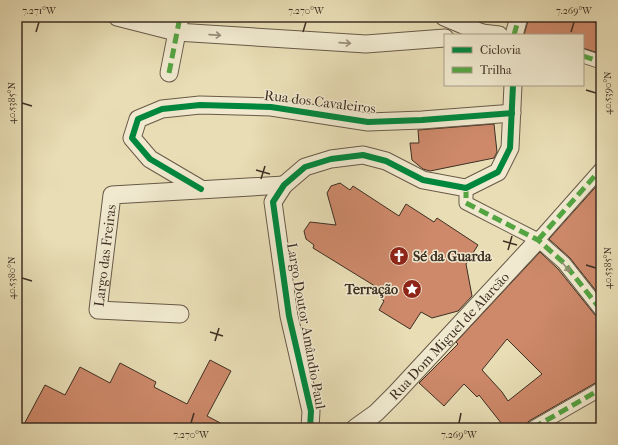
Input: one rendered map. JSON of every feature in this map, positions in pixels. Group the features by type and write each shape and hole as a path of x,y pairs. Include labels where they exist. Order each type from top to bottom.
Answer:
{"street":[{"path":"117,17 178,25 366,44 444,38"},
{"path":"444,17 475,34"},
{"path":"514,34 520,17"},
{"path":"168,73 178,25"},
{"path":"584,56 601,62"},
{"path":"513,86 510,148 498,172 466,188 466,202 538,240 564,263 601,310"},
{"name":"Rua dos Cavaleiros","path":"201,189 150,159 132,138 138,119 162,109 200,105 271,107 368,122 422,120 512,113"},
{"name":"Largo Doutor Amândio Paul","path":"310,428 311,411 290,316 273,202 284,185 305,167 331,159 363,155 386,161 423,180 466,188"},
{"path":"538,240 601,169"},
{"name":"Largo das Freiras","path":"180,314 98,310 112,195 284,185"},
{"name":"Rua Dom Miguel de Alarcão","path":"355,428 376,413 395,394 538,240"},
{"path":"533,428 601,389"}],"building":[{"path":"529,17 581,17 601,25 601,54 584,48 584,34 524,34"},
{"path":"494,124 497,152 494,158 430,171 423,169 412,160 410,143 419,143 418,130"},
{"path":"601,181 601,297 570,258 549,239"},
{"name":"Sé da Guarda","path":"340,183 350,190 353,186 399,216 406,204 434,222 437,218 478,245 466,264 472,296 458,311 432,318 421,312 410,329 379,310 384,301 379,297 383,291 313,248 314,245 306,239 304,231 310,222 336,225 327,193 331,186"},
{"path":"540,252 558,269 595,315 601,318 601,381 529,421 523,428 505,428 479,395 477,397 464,384 444,406 419,383 458,344 456,342","holes":["507,339 542,374 508,401 482,370"]},
{"path":"210,360 231,371 207,416 230,428 22,428 45,385 65,395 80,367 110,383 120,363 156,382 154,387 187,404"}],"marked path":[{"path":"169,73 180,17"},
{"path":"514,34 519,17"},
{"path":"584,56 601,62"},
{"path":"538,240 601,169"},
{"path":"466,188 466,203 538,240 564,263 601,310"},
{"path":"533,428 601,389"}],"cycle path":[{"path":"310,428 311,411 289,316 273,202 284,185 305,167 331,159 363,155 386,161 423,180 466,188 498,172 510,148 513,86"},
{"path":"201,189 150,159 132,138 138,119 162,109 200,105 271,107 368,122 422,120 512,113"}],"place":[{"name":"Sé da Guarda","path":"399,256"},
{"name":"Terração","path":"412,289"}]}
